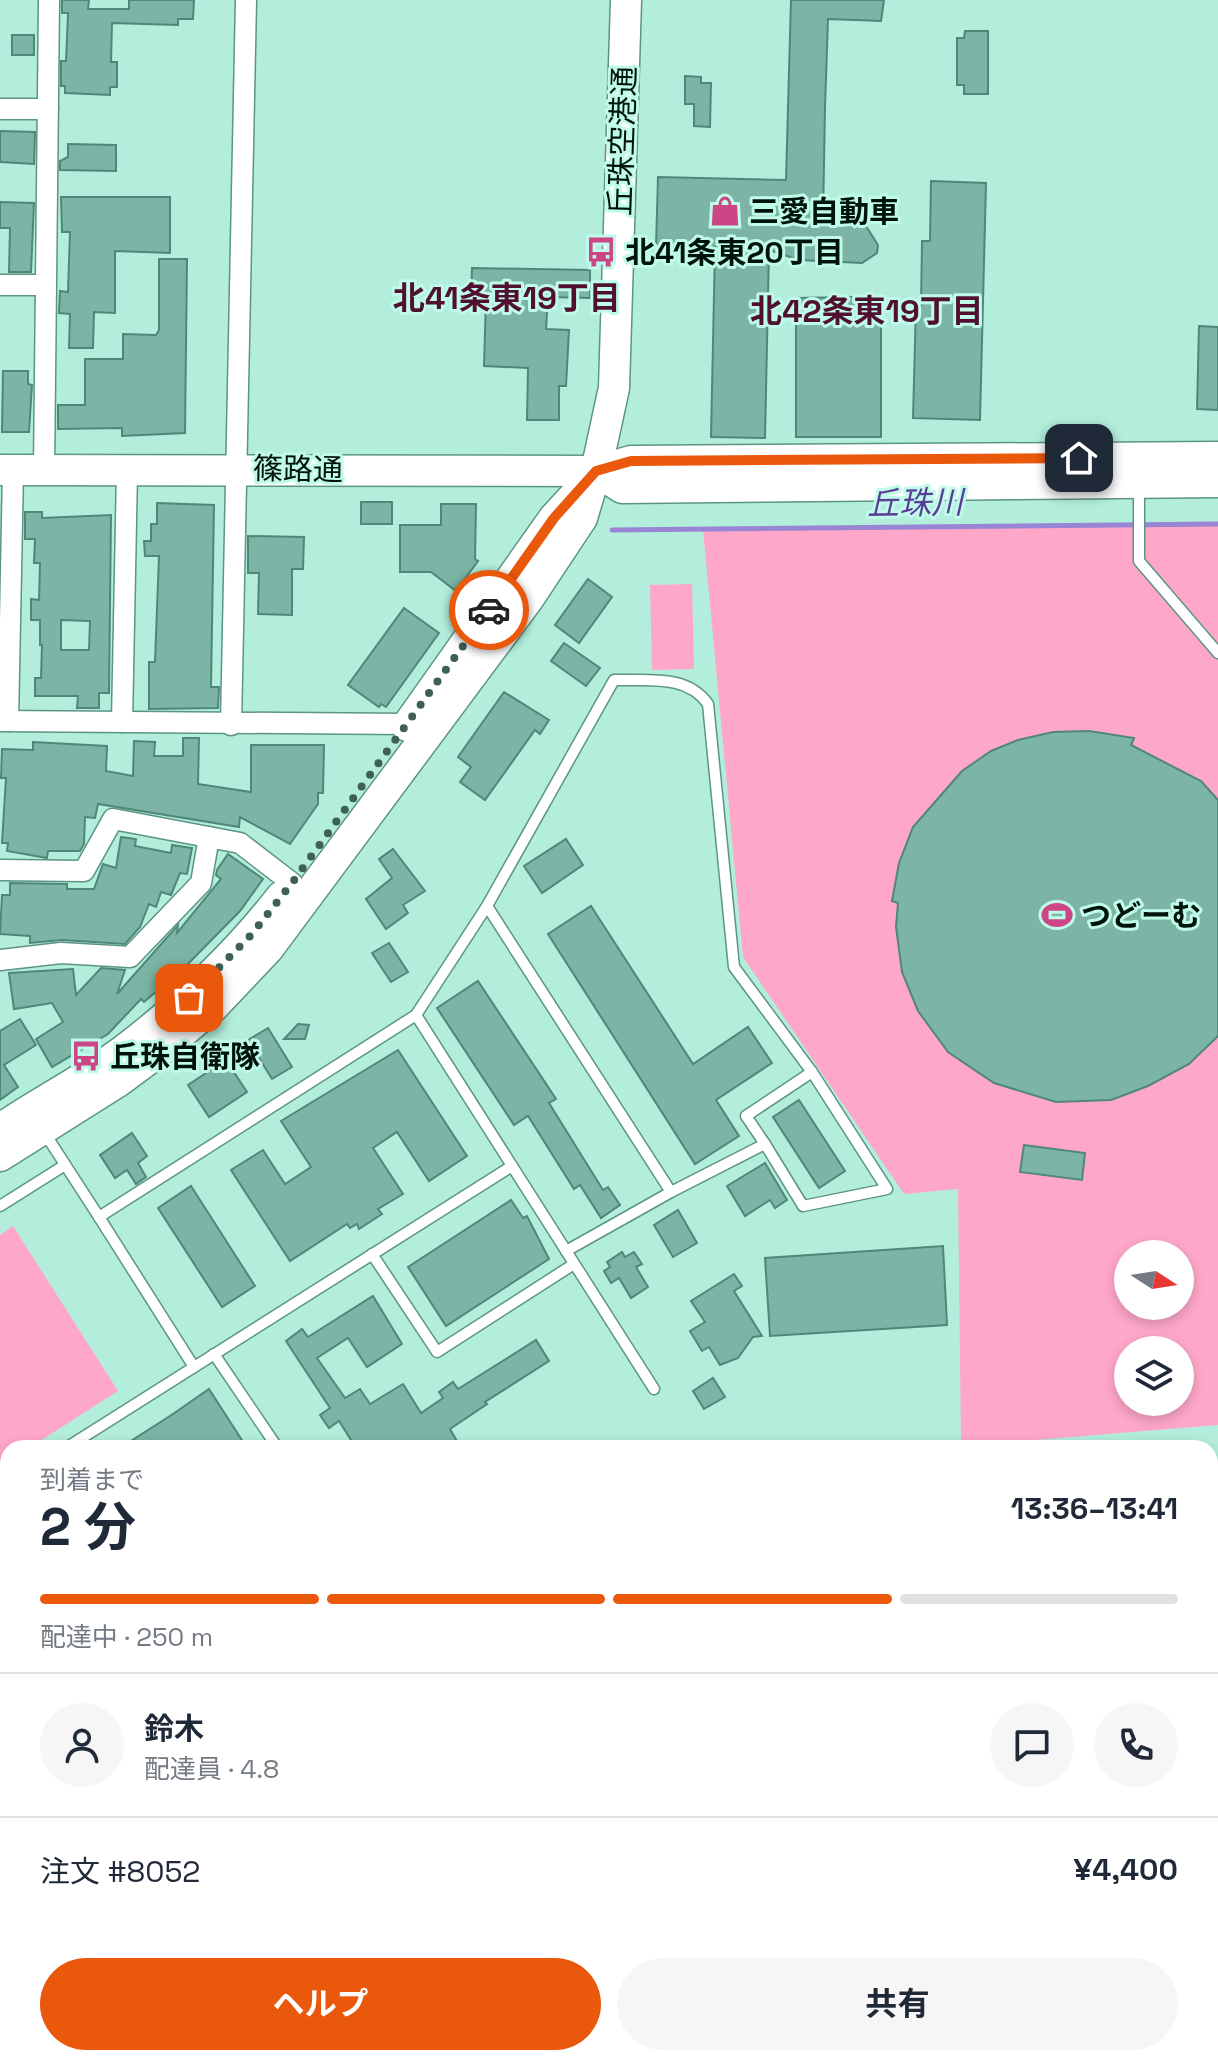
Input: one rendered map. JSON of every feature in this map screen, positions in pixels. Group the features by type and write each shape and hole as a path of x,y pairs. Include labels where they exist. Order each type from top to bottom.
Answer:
{"main road":[{"name":"丘珠空港通","path":"0,1156 36,1119 189,998 252,934 415,731 529,598 582,518 614,388 626,0"},
{"name":"篠路通","path":"1139,481 1218,457"},
{"name":"篠路通","path":"7,470 596,471 622,488 1218,482"},
{"name":"丘珠空港通","path":"0,1129 36,1119 119,1081 214,1006 268,949 415,731"}],"street":[{"path":"44,471 49,0"},
{"path":"231,725 246,0"},
{"path":"0,109 48,109"},
{"path":"0,285 45,285"},
{"path":"7,470 4,721 415,731"},
{"path":"122,722 127,471"},
{"path":"0,870 84,871 113,819 240,843 292,883"},
{"path":"0,960 61,953 130,957 201,883 209,837"}],"lane":[{"path":"1139,481 1139,561 1218,653"},
{"path":"99,1217 416,1015 487,906 614,680 687,683 708,704 734,967 812,1072 887,1189 803,1206 746,1116 812,1072"},
{"path":"487,906 671,1192"},
{"path":"416,1015 654,1389"},
{"path":"36,1119 194,1367"},
{"path":"566,1251 765,1144"},
{"path":"0,1206 65,1165"},
{"path":"79,1440 512,1166"},
{"path":"372,1254 437,1352 574,1264"},
{"path":"214,1354 272,1440"}],"shaded area":[{"path":"1218,524 1218,1425 1034,1440 961,1440 958,1189 904,1194 743,957 703,529"},
{"path":"692,584 694,669 652,670 650,585"},
{"path":"13,1226 118,1391 41,1440 0,1440 0,1235"}],"building":[{"path":"62,0 89,0 88,9 129,9 129,0 194,0 193,19 178,19 178,25 112,23 111,62 117,62 117,87 110,87 110,95 65,93 65,86 61,86 61,61 66,61 68,13 62,13"},
{"path":"791,0 884,0 881,21 828,19 825,107 823,220 864,223 878,245 877,253 862,263 799,260 769,250 765,438 711,437 715,247 656,246 658,177 786,180"},
{"path":"965,31 988,31 988,94 964,94 964,85 957,85 957,38 964,38"},
{"path":"12,35 34,35 34,55 12,55"},
{"path":"685,76 701,77 701,83 711,83 710,127 694,126 694,104 685,104"},
{"path":"0,131 35,132 34,164 0,162"},
{"path":"68,144 116,145 116,171 60,170 60,161 68,157"},
{"path":"931,181 986,183 980,420 913,418 916,306 921,306 922,241 930,241"},
{"path":"61,197 170,197 170,253 115,251 115,313 94,312 93,348 69,348 70,314 59,313 60,291 68,292 70,232 62,232"},
{"path":"0,202 34,203 31,272 9,272 10,228 0,228"},
{"path":"159,259 187,259 185,433 122,436 122,428 58,429 58,405 85,405 85,359 123,359 123,334 156,335 159,330"},
{"path":"472,268 590,270 590,298 548,297 546,329 569,330 566,386 559,386 559,420 527,420 528,368 484,366 486,298 471,298"},
{"path":"881,297 881,437 796,437 796,298"},
{"path":"1199,326 1218,327 1218,410 1197,409"},
{"path":"3,371 28,371 28,384 32,385 29,432 2,432"},
{"path":"361,502 392,502 392,524 361,524"},
{"path":"157,503 214,505 211,687 219,687 218,708 149,709 149,662 155,662 159,556 145,556 144,541 151,541 151,524 157,524"},
{"path":"441,504 476,504 475,559 478,561 456,591 431,572 400,572 400,525 441,525"},
{"path":"25,512 42,512 42,518 111,515 109,693 99,693 99,708 77,708 78,696 35,696 35,678 41,678 42,645 40,620 31,620 31,599 39,600 40,563 34,563 35,539 25,539","holes":["61,620 90,621 89,650 61,650"]},
{"path":"248,536 304,537 303,569 292,569 292,615 258,614 259,573 248,573"},
{"path":"588,579 612,597 579,643 555,625"},
{"path":"404,608 439,633 386,707 381,704 379,707 348,685"},
{"path":"564,643 600,668 586,686 551,661"},
{"path":"504,692 549,720 540,734 535,730 485,800 460,782 471,767 458,757"},
{"name":"つどーむ","path":"1089,731 1134,738 1131,745 1201,781 1218,800 1218,1036 1189,1064 1148,1086 1111,1100 1056,1102 994,1083 948,1052 918,1011 902,972 896,927 898,903 892,901 899,863 913,827 962,771 991,751 1018,740 1053,732"},
{"path":"183,738 199,738 198,784 251,792 251,745 324,745 323,793 318,793 318,804 290,844 240,817 239,827 98,804 95,818 85,817 84,844 80,851 48,851 47,858 7,851 8,843 2,843 6,778 1,778 2,749 33,750 33,742 107,746 106,771 133,776 134,741 155,742 154,756 183,756"},
{"path":"121,837 136,839 135,846 171,853 172,845 192,848 187,874 180,873 171,895 161,892 156,907 149,904 140,927 125,944 62,940 30,943 30,936 0,934 2,895 10,895 10,883 67,884 67,889 94,889 103,864 116,868"},
{"path":"566,839 583,865 542,893 524,866"},
{"path":"393,849 425,891 403,905 408,913 386,929 366,899 392,878 379,859"},
{"path":"228,854 263,879 240,911 184,968 144,1002 141,999 108,1034 52,1067 36,1039 63,1022 52,1003 14,1009 9,973 73,969 76,995 101,968 125,970 117,994 178,925 177,933 221,879 216,875 217,870"},
{"path":"591,906 693,1064 748,1027 772,1063 716,1100 739,1136 695,1164 548,934"},
{"path":"389,943 408,972 391,982 372,953"},
{"path":"478,981 556,1099 549,1103 603,1190 608,1187 620,1205 601,1218 580,1185 574,1189 528,1116 514,1125 437,1008"},
{"path":"20,1019 36,1045 4,1065 18,1087 0,1100 0,1031"},
{"path":"298,1024 309,1025 305,1039 284,1039"},
{"path":"268,1028 292,1067 272,1079 248,1040"},
{"path":"398,1050 467,1156 429,1181 397,1132 373,1148 403,1194 378,1209 382,1214 359,1229 357,1224 350,1228 347,1224 290,1261 231,1170 263,1150 285,1184 311,1167 281,1121"},
{"path":"226,1060 247,1092 209,1117 188,1085"},
{"path":"799,1100 845,1171 819,1188 773,1117"},
{"path":"132,1133 147,1156 138,1163 146,1177 136,1184 127,1170 115,1178 100,1155"},
{"path":"1024,1145 1085,1153 1082,1180 1020,1172"},
{"path":"765,1163 787,1200 775,1208 770,1200 745,1216 727,1186"},
{"path":"191,1186 255,1286 222,1307 158,1208"},
{"path":"511,1200 523,1218 527,1216 549,1259 446,1326 408,1267"},
{"path":"678,1210 697,1243 673,1257 654,1225"},
{"path":"943,1246 947,1325 770,1336 765,1258"},
{"path":"622,1252 625,1257 634,1252 642,1264 636,1267 648,1287 631,1298 619,1278 611,1283 604,1271 610,1267 607,1262"},
{"path":"734,1274 742,1286 734,1291 762,1336 753,1337 738,1358 720,1365 709,1347 702,1351 690,1331 705,1322 691,1301"},
{"path":"373,1296 402,1344 367,1367 348,1338 317,1358 345,1398 360,1389 370,1404 403,1384 421,1413 443,1398 439,1392 453,1382 458,1389 536,1340 549,1361 485,1402 487,1404 450,1429 456,1440 351,1440 339,1421 329,1428 320,1415 330,1408 286,1341 302,1329 308,1337"},
{"path":"713,1378 725,1397 704,1409 693,1391"},
{"path":"209,1389 242,1440 132,1440"}],"waterway":[{"name":"丘珠川","path":"612,530 1218,524"}],"way so far":[{"path":"189,998 252,934 292,883 489,610"}],"place":[{"name":"三愛自動車","path":"725,211"},
{"name":"北41条東20丁目","path":"601,252"},
{"name":"つどーむ","path":"1057,915"},
{"name":"丘珠自衛隊","path":"86,1056"}],"district":[{"name":"北41条東19丁目","path":"507,298"},
{"name":"北42条東19丁目","path":"867,311"}],"route":[{"path":"489,610 554,518 596,471 631,461 1079,458"}]}
